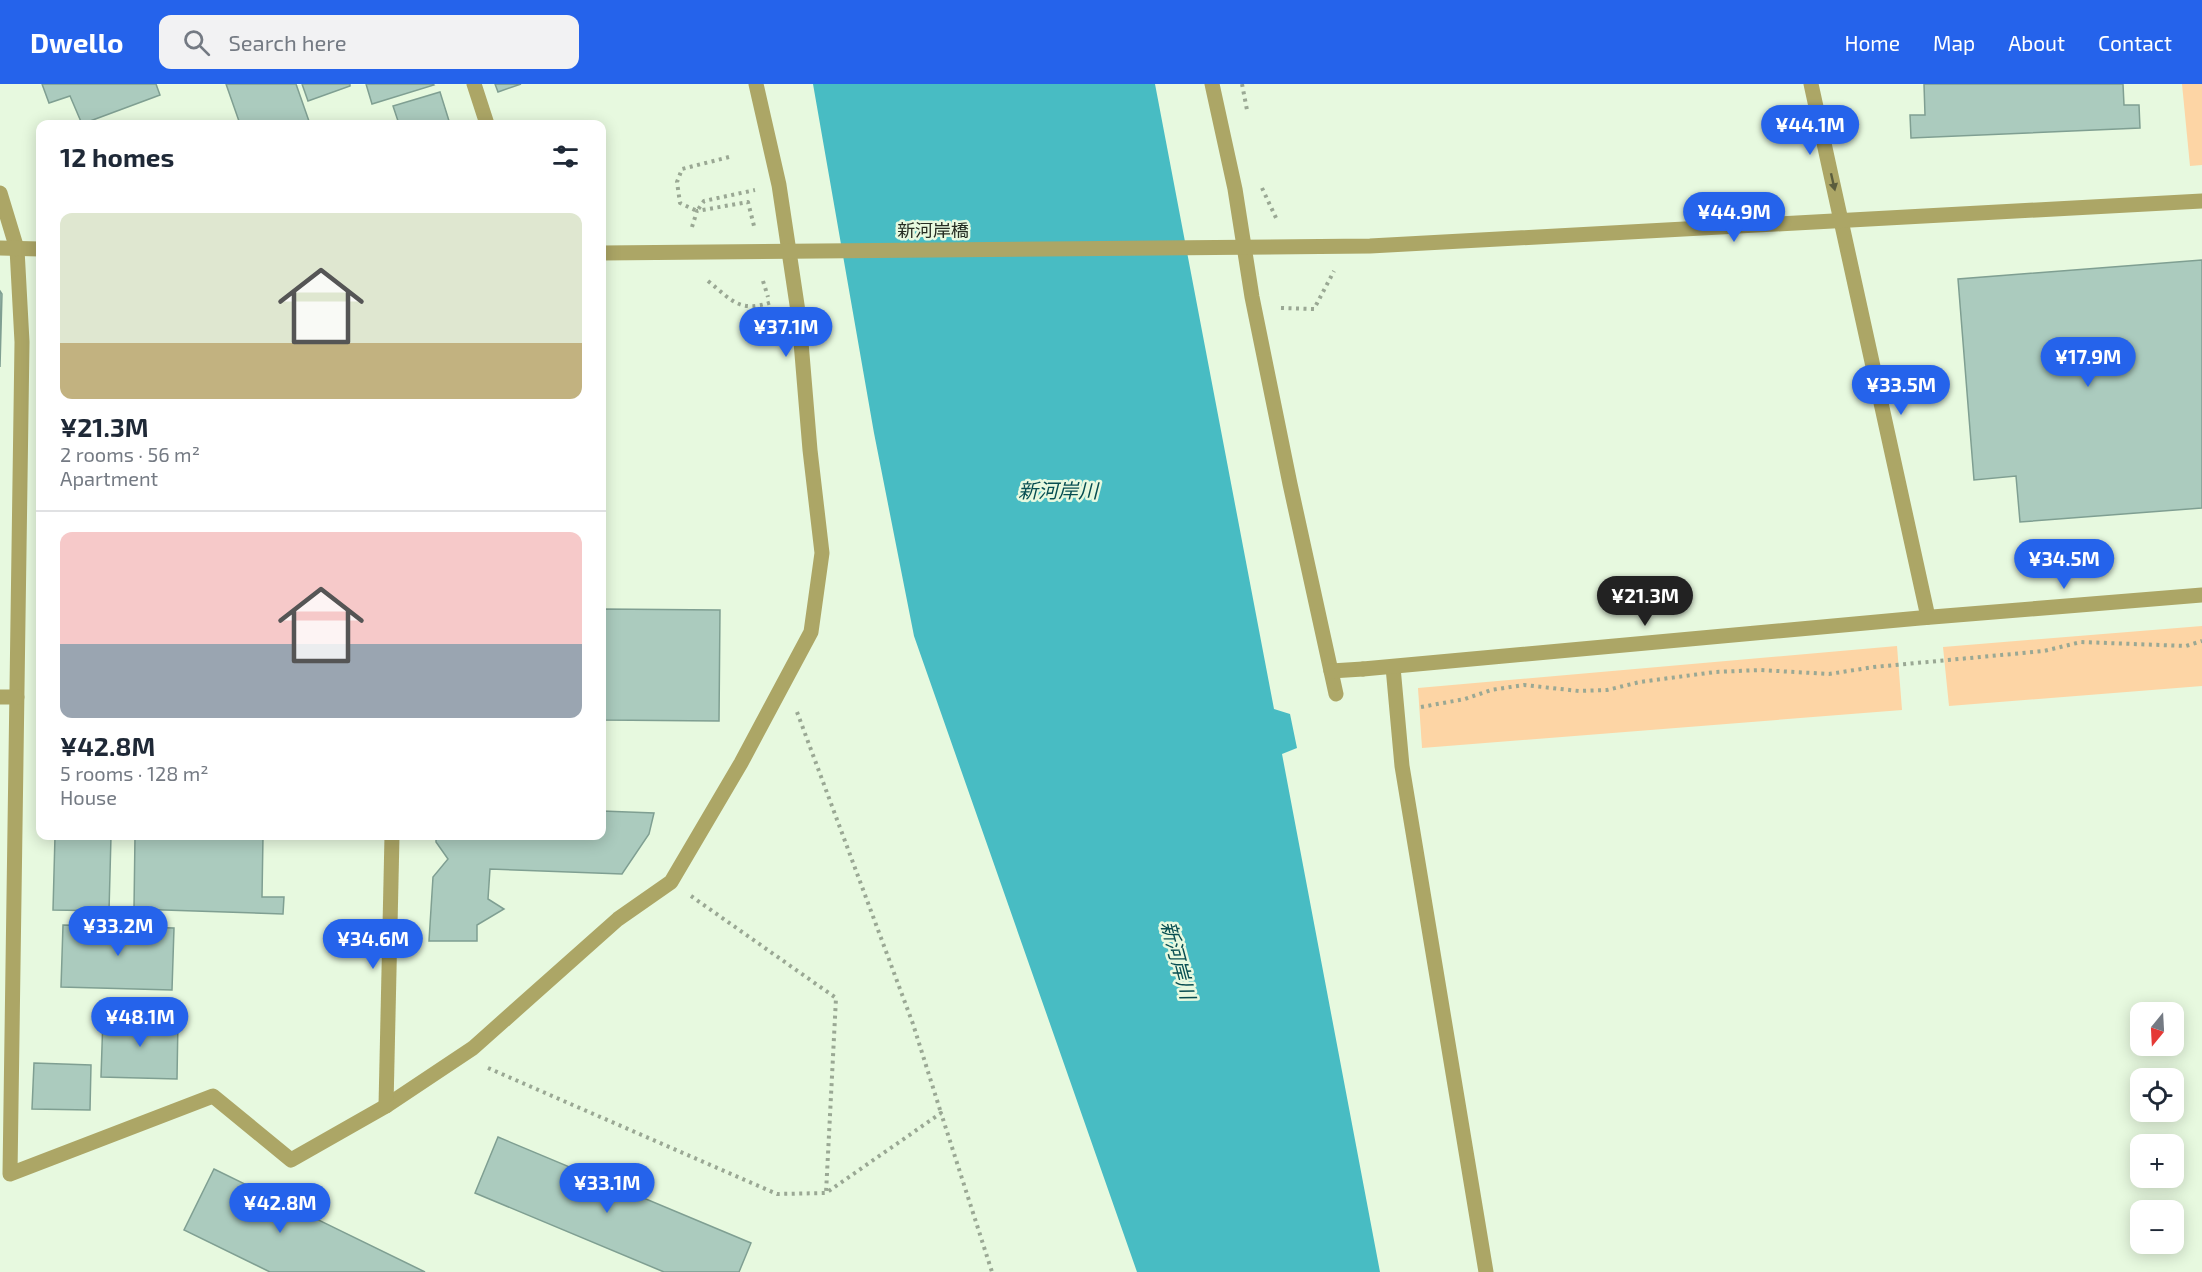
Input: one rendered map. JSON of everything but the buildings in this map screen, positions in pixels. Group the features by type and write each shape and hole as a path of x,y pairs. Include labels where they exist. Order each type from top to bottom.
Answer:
{"street":[{"path":"474,84 486,120"},
{"path":"0,193 17,249 22,342 10,1174 213,1096 291,1160 386,1106 473,1048 618,919 671,882 741,763 811,632 822,553 810,450 799,318 779,185 756,84"},
{"path":"1212,84 1235,189 1252,297 1287,472 1336,694"},
{"path":"1811,84 1928,617"},
{"name":"新河岸橋","path":"606,253 1370,246 2202,201"},
{"path":"0,248 36,249"},
{"path":"1331,671 1928,617 2202,595"},
{"path":"1393,667 1402,766 1486,1272"},
{"path":"0,697 17,697"},
{"path":"386,1106 392,840"}],"path":[{"path":"729,158 682,169 677,182 680,203 697,211 748,202 755,230"},
{"path":"1258,180 1277,220"},
{"path":"691,231 697,211 704,201 779,185"},
{"path":"1282,320 1280,308 1314,309 1334,271"},
{"path":"708,281 739,305 753,308 779,298"},
{"path":"1396,713 1464,699 1491,690 1524,685 1579,691 1606,690 1640,682 1715,672 1760,670 1830,674 1874,666 2043,651 2081,642 2186,646 2202,641"},
{"path":"786,681 842,838 913,1024 992,1272"},
{"path":"671,882 836,998 826,1193"},
{"path":"473,1048 484,1066 777,1194 826,1193 941,1113"}],"shaded area":[{"path":"2182,84 2202,84 2202,165 2190,166"},
{"path":"2202,626 2202,686 1949,706 1943,647"},
{"path":"1897,646 1902,710 1422,748 1418,688"}],"water":[{"name":"新河岸川","path":"813,84 1155,84 1274,709 1290,714 1297,748 1282,754 1380,1272 1137,1272 914,636 874,433"}]}
